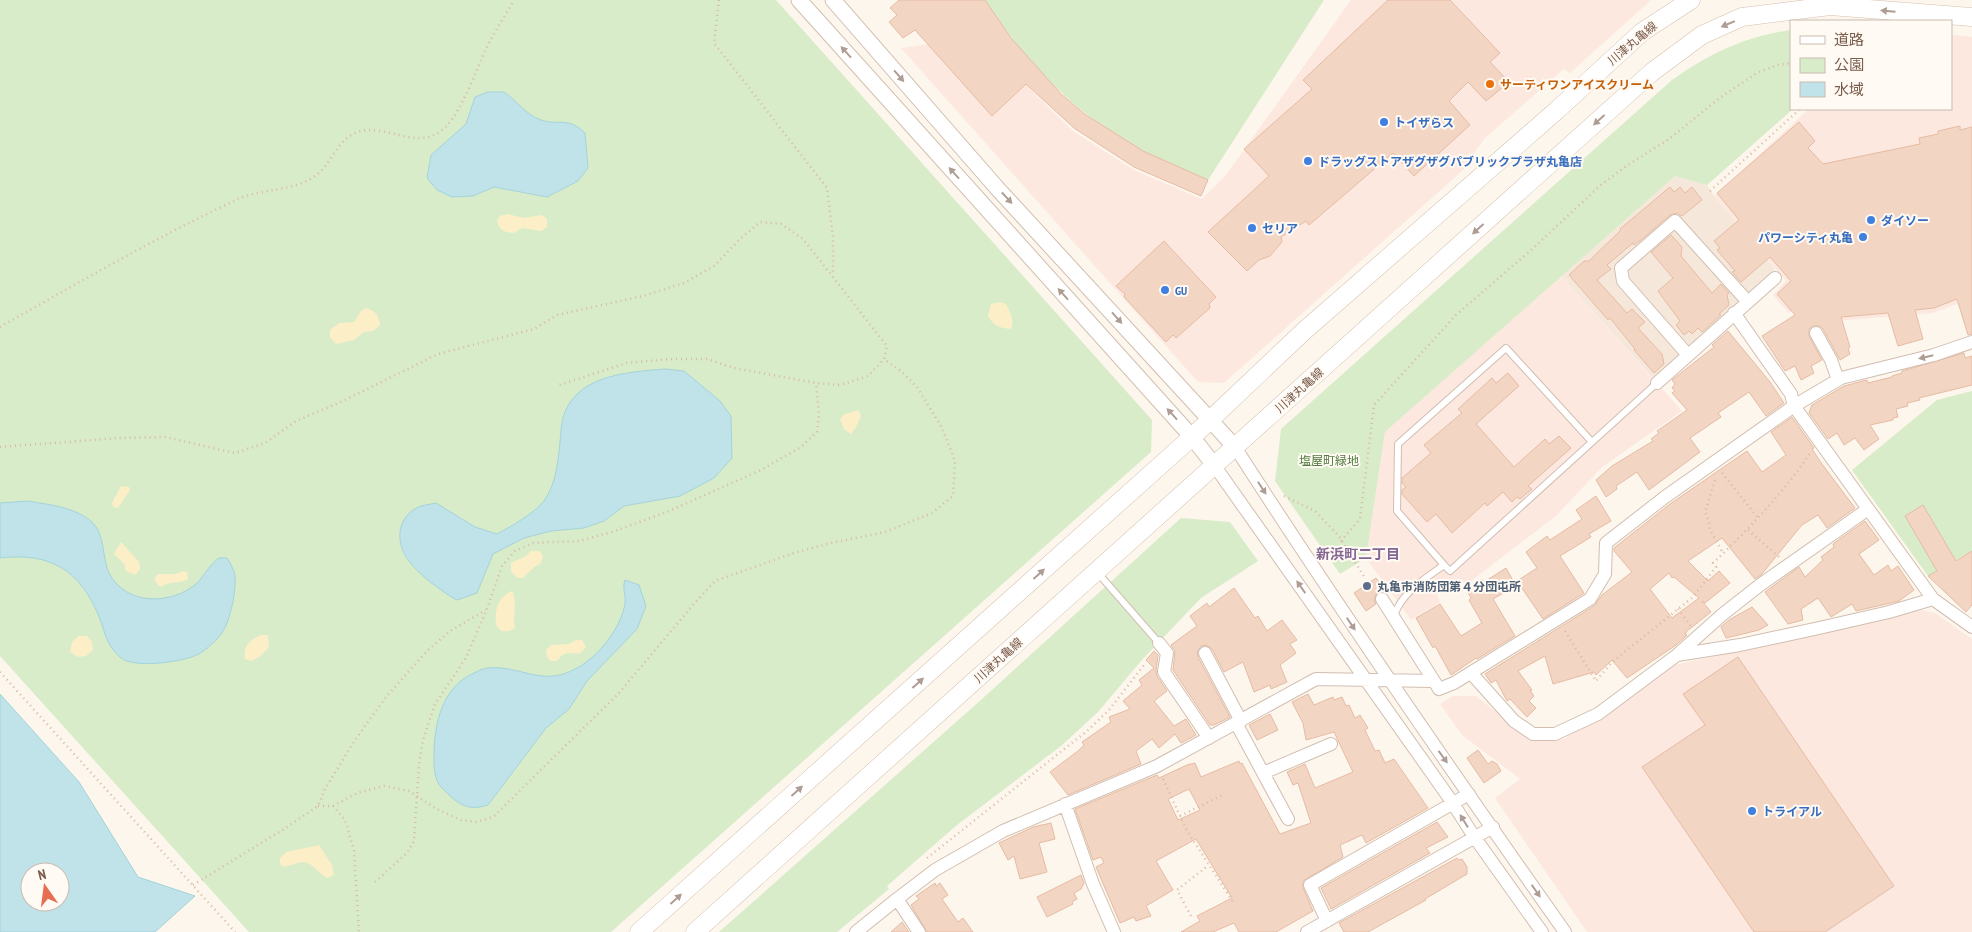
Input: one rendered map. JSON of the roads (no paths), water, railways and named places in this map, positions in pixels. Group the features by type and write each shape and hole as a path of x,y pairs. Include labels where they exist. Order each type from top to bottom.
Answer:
{"main road":[{"name":"川津丸亀線","path":"639,932 1192,437 1209,419 1304,332 1556,111 1642,32 1690,0"},
{"name":"川津丸亀線","path":"695,932 1645,78 1702,35 1742,18 1830,6 1972,17"}],"street":[{"path":"799,0 1192,437 1214,465 1453,803 1475,838 1542,932"},
{"path":"833,0 997,188 1235,447 1388,679 1565,932"},
{"path":"1642,32 1677,0"},
{"path":"1688,354 1623,281 1622,268 1675,221 1748,302"},
{"path":"1657,383 1775,278"},
{"path":"1734,313 1791,394 1794,406 1933,599 1972,627"},
{"path":"1816,333 1831,360 1838,380"},
{"path":"1382,599 1439,689 1454,683 1590,599 1605,574 1606,542 1665,497 1718,467 1794,406 1838,380 1934,355 1972,342"},
{"path":"1471,673 1514,721 1533,734 1555,734 1598,714 1677,656 1723,614 1788,565 1868,509"},
{"path":"1677,656 1740,645 1837,624 1933,599"},
{"path":"1159,643 1167,653 1164,672 1209,738"},
{"path":"1205,653 1263,774 1288,819"},
{"path":"856,932 935,870 1003,831 1157,766 1316,679 1364,678 1434,681"},
{"path":"1263,774 1331,744"},
{"path":"1327,921 1310,885 1469,794"},
{"path":"1065,804 1093,884 1114,932"},
{"path":"1307,932 1493,827"},
{"path":"897,899 919,932"}],"lane":[{"path":"1592,442 1506,348 1398,444 1397,511 1450,571 1657,383"},
{"path":"1394,617 1398,605 1409,591 1444,565"},
{"path":"1097,571 1159,643"}],"water":[{"path":"488,92 504,92 536,118 548,122 568,123 585,133 588,168 578,181 547,197 494,187 473,196 452,197 437,190 427,178 431,155 466,124 475,97"},
{"path":"665,369 684,371 720,401 731,416 732,458 714,478 680,496 624,506 604,521 584,528 551,531 524,538 493,554 477,593 457,600 431,582 409,561 401,546 400,530 403,522 413,510 436,503 475,527 497,534 535,510 548,494 556,473 563,419 572,399 594,382 608,377"},
{"path":"28,501 71,510 93,523 100,534 109,573 126,592 137,597 162,598 186,591 198,582 210,566 219,558 227,558 235,575 235,585 230,612 222,632 202,652 186,659 149,664 137,663 121,658 110,645 100,619 84,588 74,577 62,568 35,558 0,558 0,503"},
{"path":"625,580 639,585 646,606 637,629 587,681 569,709 546,728 488,805 468,807 457,802 439,785 434,765 434,744 438,719 447,697 454,687 463,679 486,668 500,668 542,676 553,676 565,674 585,663 601,649 619,622 625,603"},
{"path":"0,694 79,782 138,877 195,896 155,932 0,932"}],"place":[{"name":"サーティワンアイスクリーム","path":"1490,84"},
{"name":"トイザらス","path":"1384,122"},
{"name":"ドラッグストアザグザグパブリックプラザ丸亀店","path":"1308,161"},
{"name":"ダイソー","path":"1871,220"},
{"name":"セリア","path":"1252,228"},
{"name":"パワーシティ丸亀","path":"1863,237"},
{"name":"GU","path":"1165,290"},
{"name":"丸亀市消防団第４分団屯所","path":"1367,586"},
{"name":"トライアル","path":"1752,811"}],"district":[{"name":"新浜町二丁目","path":"1358,554"}],"park label":[{"name":"塩屋町緑地","path":"1329,460"}]}
